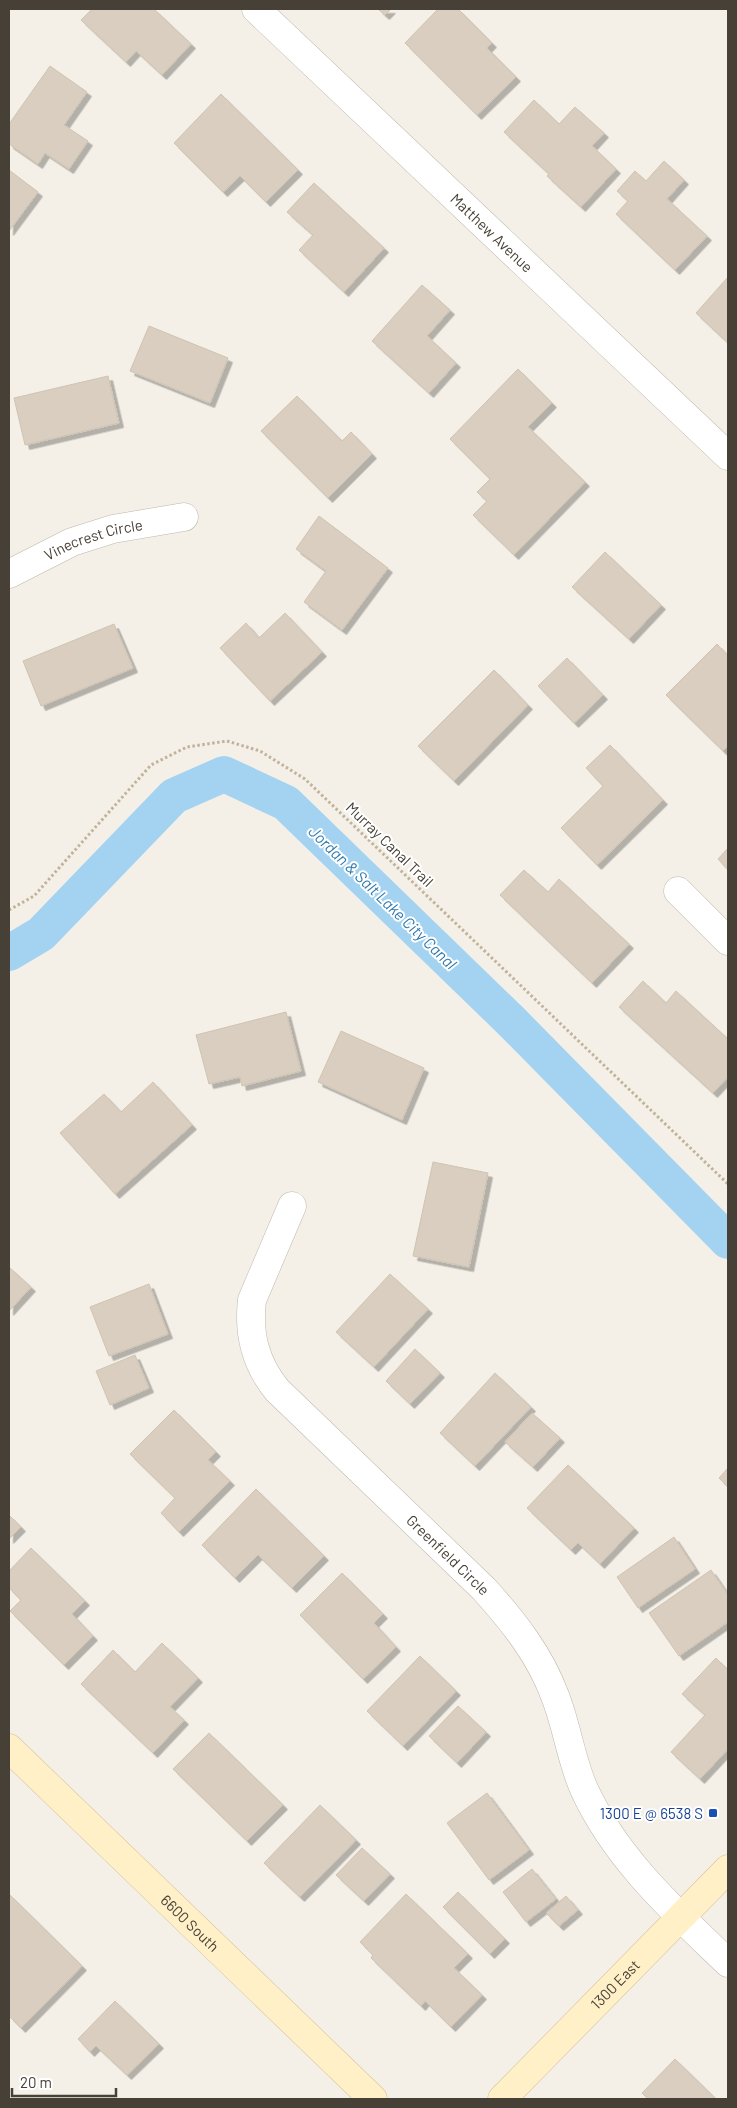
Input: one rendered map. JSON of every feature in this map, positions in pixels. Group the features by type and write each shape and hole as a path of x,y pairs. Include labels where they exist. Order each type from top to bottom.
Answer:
{"main road":[{"name":"6600 South","path":"9,1748 373,2099"},
{"name":"1300 East","path":"502,2099 728,1869"}],"street":[{"name":"Matthew Avenue","path":"256,9 728,456"},
{"name":"Vinecrest Circle","path":"9,574 72,542 112,529 184,517"},
{"path":"678,891 728,941"},
{"name":"Greenfield Circle","path":"292,1206 252,1300 250,1315 253,1346 267,1377 277,1390 484,1589 519,1630 534,1652 556,1696 578,1773 602,1823 637,1871 681,1918 728,1963"}],"path":[{"name":"Murray Canal Trail","path":"9,910 34,896 151,765 187,747 226,741 260,751 306,779 728,1184"}],"building":[{"path":"92,9 154,9 191,44 162,75 136,51 126,62 81,20"},
{"path":"378,9 391,9 385,15"},
{"path":"438,9 458,9 492,43 487,48 516,77 477,115 405,43"},
{"path":"50,66 87,92 64,125 88,141 69,169 45,153 38,164 9,144 9,124"},
{"path":"221,94 298,170 266,202 240,176 223,192 174,143"},
{"path":"534,100 559,124 575,107 604,133 592,146 616,169 581,207 547,176 549,174 504,132"},
{"path":"664,161 684,180 667,199 707,236 675,270 616,214 628,201 617,191 635,171 646,181"},
{"path":"9,170 38,192 9,231"},
{"path":"314,183 384,248 344,292 299,250 313,235 287,212"},
{"path":"728,277 728,343 696,313"},
{"path":"422,285 450,310 427,336 456,363 429,393 372,341"},
{"path":"149,326 228,358 210,403 130,371"},
{"path":"518,369 552,403 528,427 585,482 514,555 473,515 487,501 477,492 490,479 450,439"},
{"path":"108,376 119,423 25,445 14,398"},
{"path":"297,396 342,441 351,432 372,454 328,498 261,431"},
{"path":"319,516 388,568 342,630 304,602 326,571 296,549"},
{"path":"605,552 661,605 629,639 572,587"},
{"path":"285,613 322,652 270,701 220,648 246,623 259,638"},
{"path":"114,624 133,668 41,706 23,661"},
{"path":"717,644 728,656 728,746 723,751 666,695"},
{"path":"567,658 603,695 574,723 538,686"},
{"path":"494,670 528,705 454,781 418,746"},
{"path":"610,745 663,800 597,865 561,828 603,786 586,768"},
{"path":"728,848 728,870 718,859"},
{"path":"524,870 548,892 559,879 629,944 592,983 500,895"},
{"path":"643,981 666,1003 676,991 728,1039 728,1077 713,1093 619,1007"},
{"path":"286,1012 301,1071 242,1086 240,1077 209,1084 196,1035"},
{"path":"341,1031 424,1068 402,1120 318,1082"},
{"path":"153,1082 192,1125 115,1194 60,1133 104,1094 121,1112"},
{"path":"433,1162 488,1173 469,1267 413,1256"},
{"path":"9,1267 31,1287 9,1311"},
{"path":"390,1274 428,1309 374,1367 336,1332"},
{"path":"149,1284 168,1334 109,1356 90,1307"},
{"path":"415,1349 440,1373 410,1404 386,1381"},
{"path":"135,1355 149,1388 110,1405 96,1371"},
{"path":"495,1373 531,1407 475,1466 440,1433"},
{"path":"174,1410 216,1452 208,1460 230,1481 179,1532 161,1513 175,1498 130,1454"},
{"path":"532,1413 560,1438 533,1467 505,1442"},
{"path":"568,1465 634,1528 600,1564 578,1543 571,1550 527,1508"},
{"path":"728,1468 728,1487 719,1478"},
{"path":"256,1489 324,1556 292,1588 258,1555 235,1578 202,1545"},
{"path":"9,1515 21,1527 9,1539"},
{"path":"674,1537 695,1569 638,1608 617,1577"},
{"path":"31,1548 85,1601 72,1614 93,1636 64,1665 10,1611 21,1600 9,1588 9,1571"},
{"path":"711,1570 728,1595 728,1622 679,1656 649,1613"},
{"path":"342,1573 383,1614 374,1623 396,1647 363,1679 300,1615"},
{"path":"162,1643 198,1678 170,1707 184,1720 153,1753 81,1684 113,1650 135,1672"},
{"path":"420,1656 456,1691 403,1746 367,1711"},
{"path":"716,1658 728,1670 728,1749 700,1779 671,1752 705,1715 682,1694"},
{"path":"458,1706 486,1732 457,1763 429,1736"},
{"path":"209,1733 283,1805 247,1841 173,1769"},
{"path":"487,1793 529,1850 489,1880 447,1823"},
{"path":"320,1805 356,1840 300,1897 264,1863"},
{"path":"362,1848 390,1874 364,1901 336,1875"},
{"path":"532,1869 556,1899 526,1922 503,1892"},
{"path":"458,1892 505,1939 490,1954 443,1907"},
{"path":"9,1894 82,1966 21,2028 9,2016"},
{"path":"406,1894 468,1954 454,1968 482,1995 451,2027 425,2001 421,2006 371,1958 373,1955 360,1942"},
{"path":"566,1896 578,1910 559,1926 546,1913"},
{"path":"115,2001 159,2044 127,2075 96,2046 90,2052 78,2039"},
{"path":"675,2059 716,2099 648,2099 642,2093"}],"waterway":[{"name":"Jordan & Salt Lake City Canal","path":"9,953 41,934 174,796 224,774 286,803 511,1021 728,1241"}],"place":[{"name":"1300 E @ 6538 S","path":"713,1813"}]}
